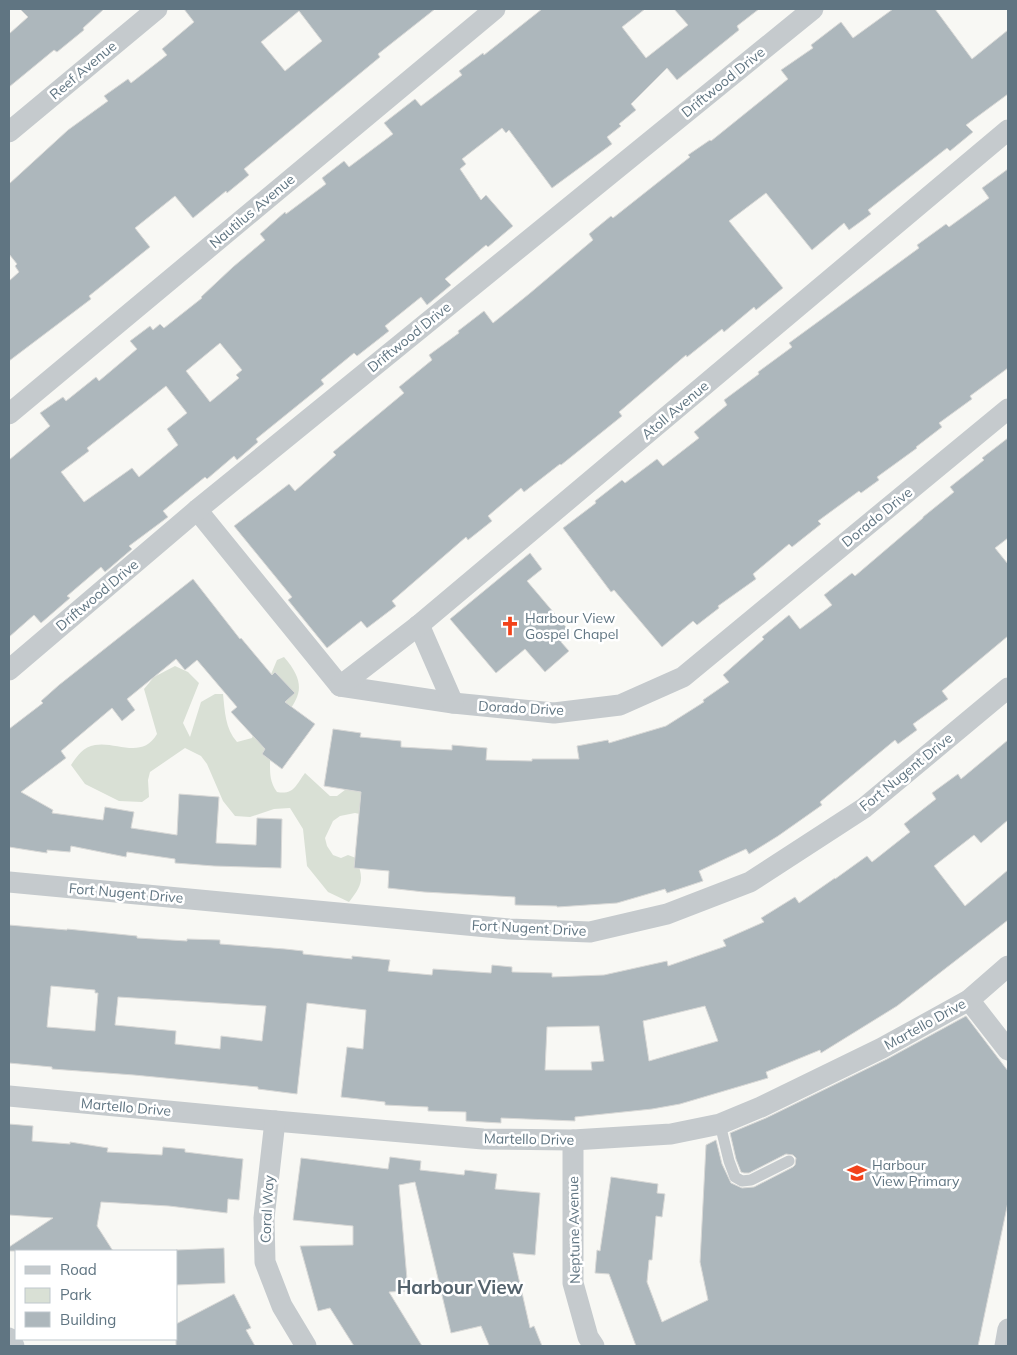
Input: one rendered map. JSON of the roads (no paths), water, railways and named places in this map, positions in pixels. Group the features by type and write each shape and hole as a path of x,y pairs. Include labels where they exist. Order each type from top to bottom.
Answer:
{"street":[{"name":"Reef Avenue","path":"9,132 158,9"},
{"name":"Nautilus Avenue","path":"9,414 495,9"},
{"name":"Driftwood Drive","path":"9,670 197,510 813,9"},
{"name":"Atoll Avenue","path":"340,686 419,625 1008,130"},
{"name":"Dorado Drive","path":"340,686 454,703 554,712 620,705 683,677 1008,409"},
{"path":"197,510 340,686"},
{"path":"419,625 454,703"},
{"name":"Fort Nugent Drive","path":"9,882 509,929 590,932 668,914 750,882 864,808 1008,688"},
{"name":"Martello Drive","path":"9,1096 483,1139 573,1140 671,1134 720,1124 761,1107 882,1048 969,1000 1008,966"},
{"path":"969,1000 1008,1050"},
{"name":"Coral Way","path":"275,1121 264,1218 265,1262 282,1306 306,1346"},
{"name":"Neptune Avenue","path":"573,1140 572,1283 588,1337 594,1346"},
{"path":"1005,1346 1008,1329"},
{"path":"9,1338 14,1346"}],"lane":[{"path":"720,1124 735,1177 742,1181 751,1180 789,1161"}],"place":[{"name":"Harbour View Gospel Chapel","path":"510,626"},
{"name":"Harbour View Primary","path":"857,1173"}],"district":[{"name":"Harbour View","path":"460,1287"}]}
